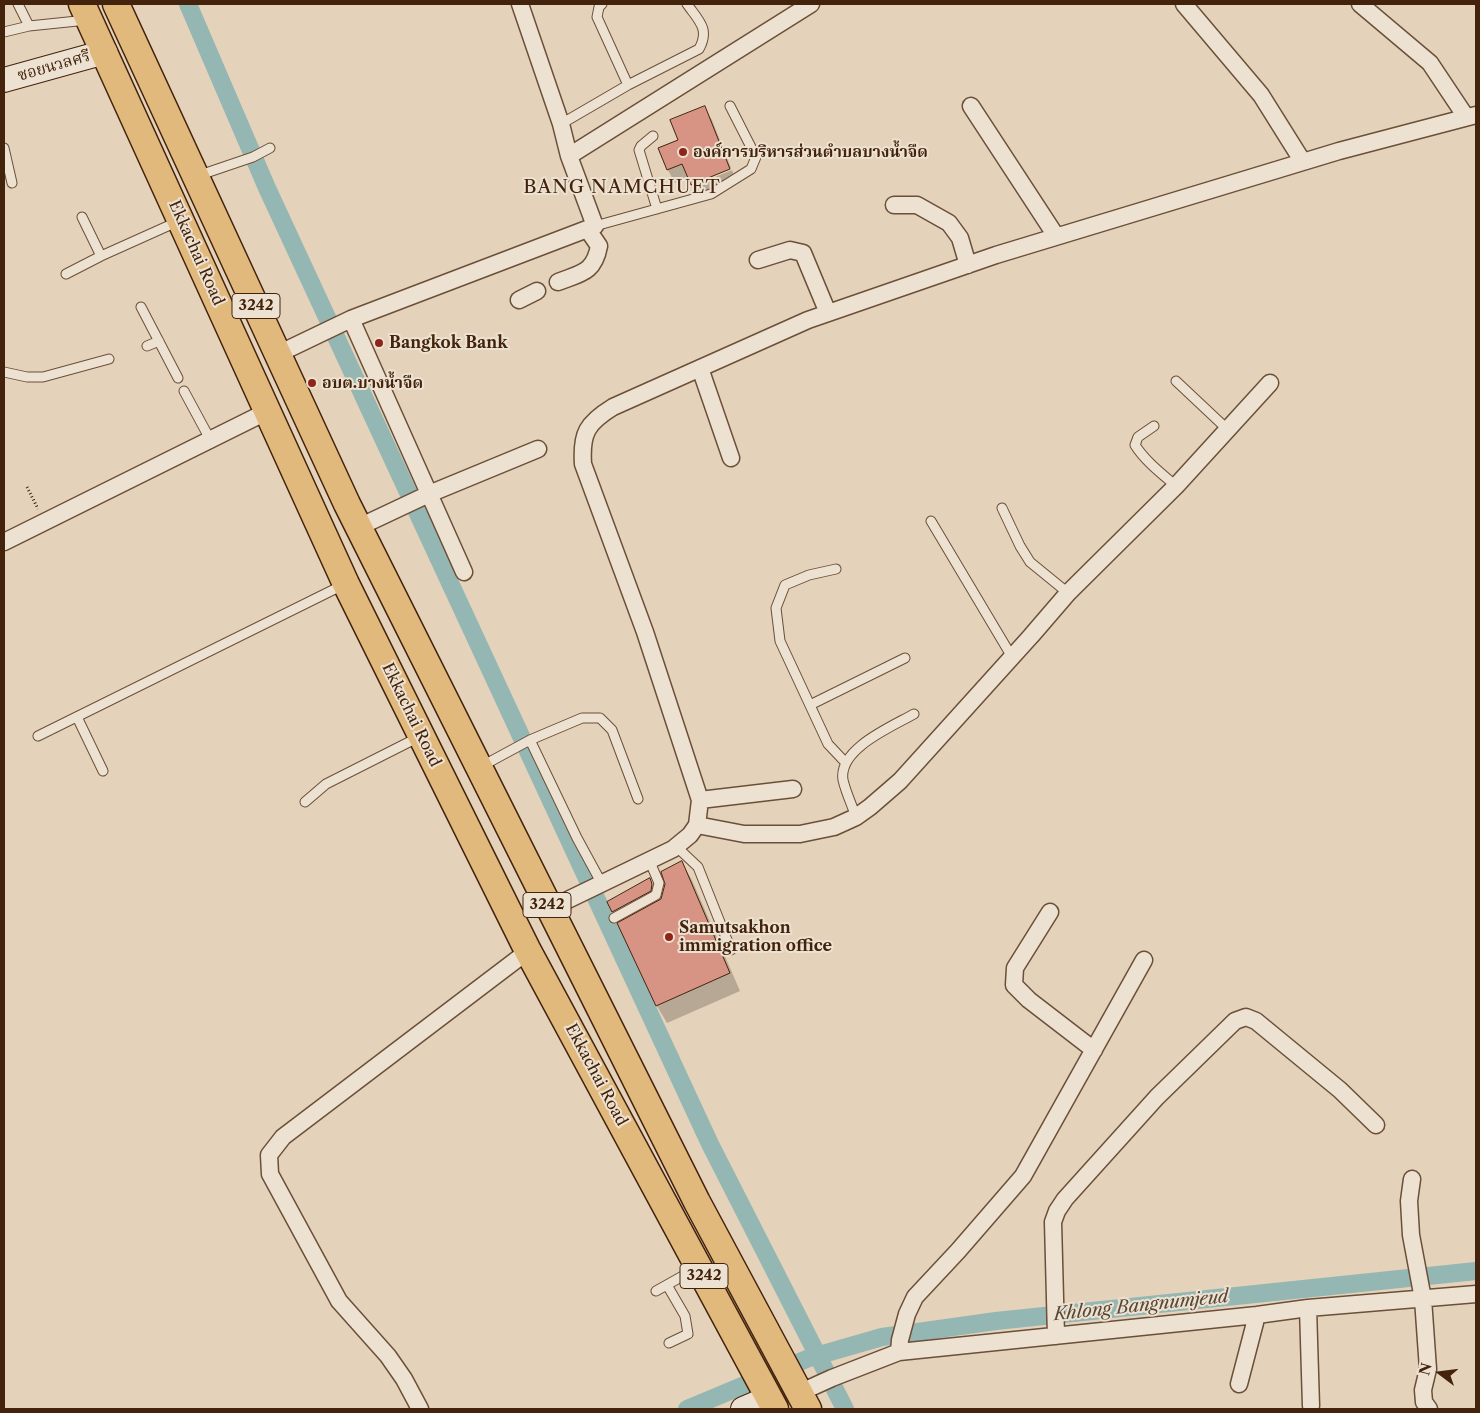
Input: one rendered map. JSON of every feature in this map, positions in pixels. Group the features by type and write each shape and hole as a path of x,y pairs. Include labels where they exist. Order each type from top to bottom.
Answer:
{"main road":[{"name":"Ekkachai Road","path":"116,4 359,527 479,768 556,905 697,1202 764,1328 802,1391"},
{"name":"Ekkachai Road","path":"86,12 346,584 528,951 769,1399"},
{"path":"365,622 399,607"}],"street":[{"path":"520,4 561,124 591,228 599,246 596,260 584,272 558,282"},
{"path":"569,156 811,4"},
{"path":"1184,4 1261,95 1303,162"},
{"path":"556,905 650,862 673,849 690,836 697,826 700,800 645,632 583,464 582,450 589,425 598,416 613,407 808,320 1056,236 1338,151 1471,116 1430,62 1360,4"},
{"name":"ซอยนวลศรี","path":"4,80 105,52"},
{"path":"971,106 1056,236"},
{"path":"894,205 917,205 949,223 960,238 968,265"},
{"path":"278,354 347,322 591,228"},
{"path":"758,260 790,250 803,253 828,313"},
{"path":"519,300 537,291"},
{"path":"347,322 425,497 464,572"},
{"path":"700,368 731,458"},
{"path":"697,826 744,834 800,834 834,828 856,817 870,807 900,781 1068,593 1176,486 1270,383"},
{"path":"4,542 211,441 268,411"},
{"path":"359,527 538,449"},
{"path":"700,800 792,789"},
{"path":"1050,912 1015,968 1014,984 1029,1000 1094,1050"},
{"path":"420,1409 404,1379 388,1356 340,1301 270,1174 269,1155 282,1137 528,951"},
{"path":"899,1346 907,1314 916,1297 958,1252 1023,1176 1144,960"},
{"path":"1056,1332 1053,1222 1057,1211 1065,1199 1157,1097 1235,1021 1246,1017 1256,1021 1340,1090 1376,1125"},
{"path":"1412,1179 1411,1236 1422,1294 1428,1369 1423,1390 1424,1402 1429,1409"},
{"path":"802,1391 899,1346 1257,1315 1422,1294 1476,1294"},
{"path":"1308,1308 1311,1406"},
{"path":"1239,1384 1257,1315"},
{"path":"743,1409 769,1399"}],"lane":[{"path":"18,4 29,26"},
{"path":"602,4 599,7 597,17 628,84"},
{"path":"561,124 628,84 699,49 704,40 704,30 687,4"},
{"path":"4,32 86,12"},
{"path":"591,228 711,194 751,169 756,157 730,106"},
{"path":"653,136 639,150 657,209"},
{"path":"4,148 12,182"},
{"path":"196,176 257,155 270,148"},
{"path":"82,218 101,256"},
{"path":"66,274 101,256 182,220"},
{"path":"141,307 178,378"},
{"path":"147,346 159,341"},
{"path":"4,372 27,377 42,377 109,359"},
{"path":"1176,381 1227,429"},
{"path":"184,391 211,441"},
{"path":"1154,426 1138,437 1136,445 1152,465 1176,486"},
{"path":"1002,508 1020,546 1030,562 1068,593"},
{"path":"931,521 1012,657"},
{"path":"836,569 809,575 785,585 776,608 780,641 828,744 845,762"},
{"path":"38,736 346,584"},
{"path":"810,705 905,658"},
{"path":"856,817 843,778 845,762 863,743 914,714"},
{"path":"77,717 103,771"},
{"path":"479,768 526,742 582,718 600,718 612,730 638,799"},
{"path":"305,802 326,784 422,736"},
{"path":"526,742 602,884"},
{"path":"673,849 680,850 698,867 731,950"},
{"path":"614,918 656,895 659,883 650,862"},
{"path":"656,1292 699,1267"},
{"path":"667,1285 685,1316 688,1334 669,1343"}],"path":[{"path":"27,487 45,522"}],"building":[{"path":"705,106 730,169 691,185 682,164 667,170 658,148 678,140 670,120"},
{"name":"Samutsakhon immigration office","path":"682,861 730,973 656,1006 617,923 661,899 665,884 661,872"},
{"path":"650,878 652,884 651,891 612,912 607,902"}],"waterway":[{"path":"188,4 267,188 710,1144 845,1409"},
{"name":"Khlong Bangnumjeud","path":"687,1409 809,1358 882,1337 996,1321 1476,1271"}],"place":[{"name":"องค์การบริหารส่วนตำบลบางน้ำจืด","path":"683,152"},
{"name":"Bangkok Bank","path":"379,343"},
{"name":"อบต.บางน้ำจืด","path":"312,383"},
{"name":"Samutsakhon immigration office","path":"669,937"}],"district":[{"name":"BANG NAMCHUET","path":"622,188"}]}
